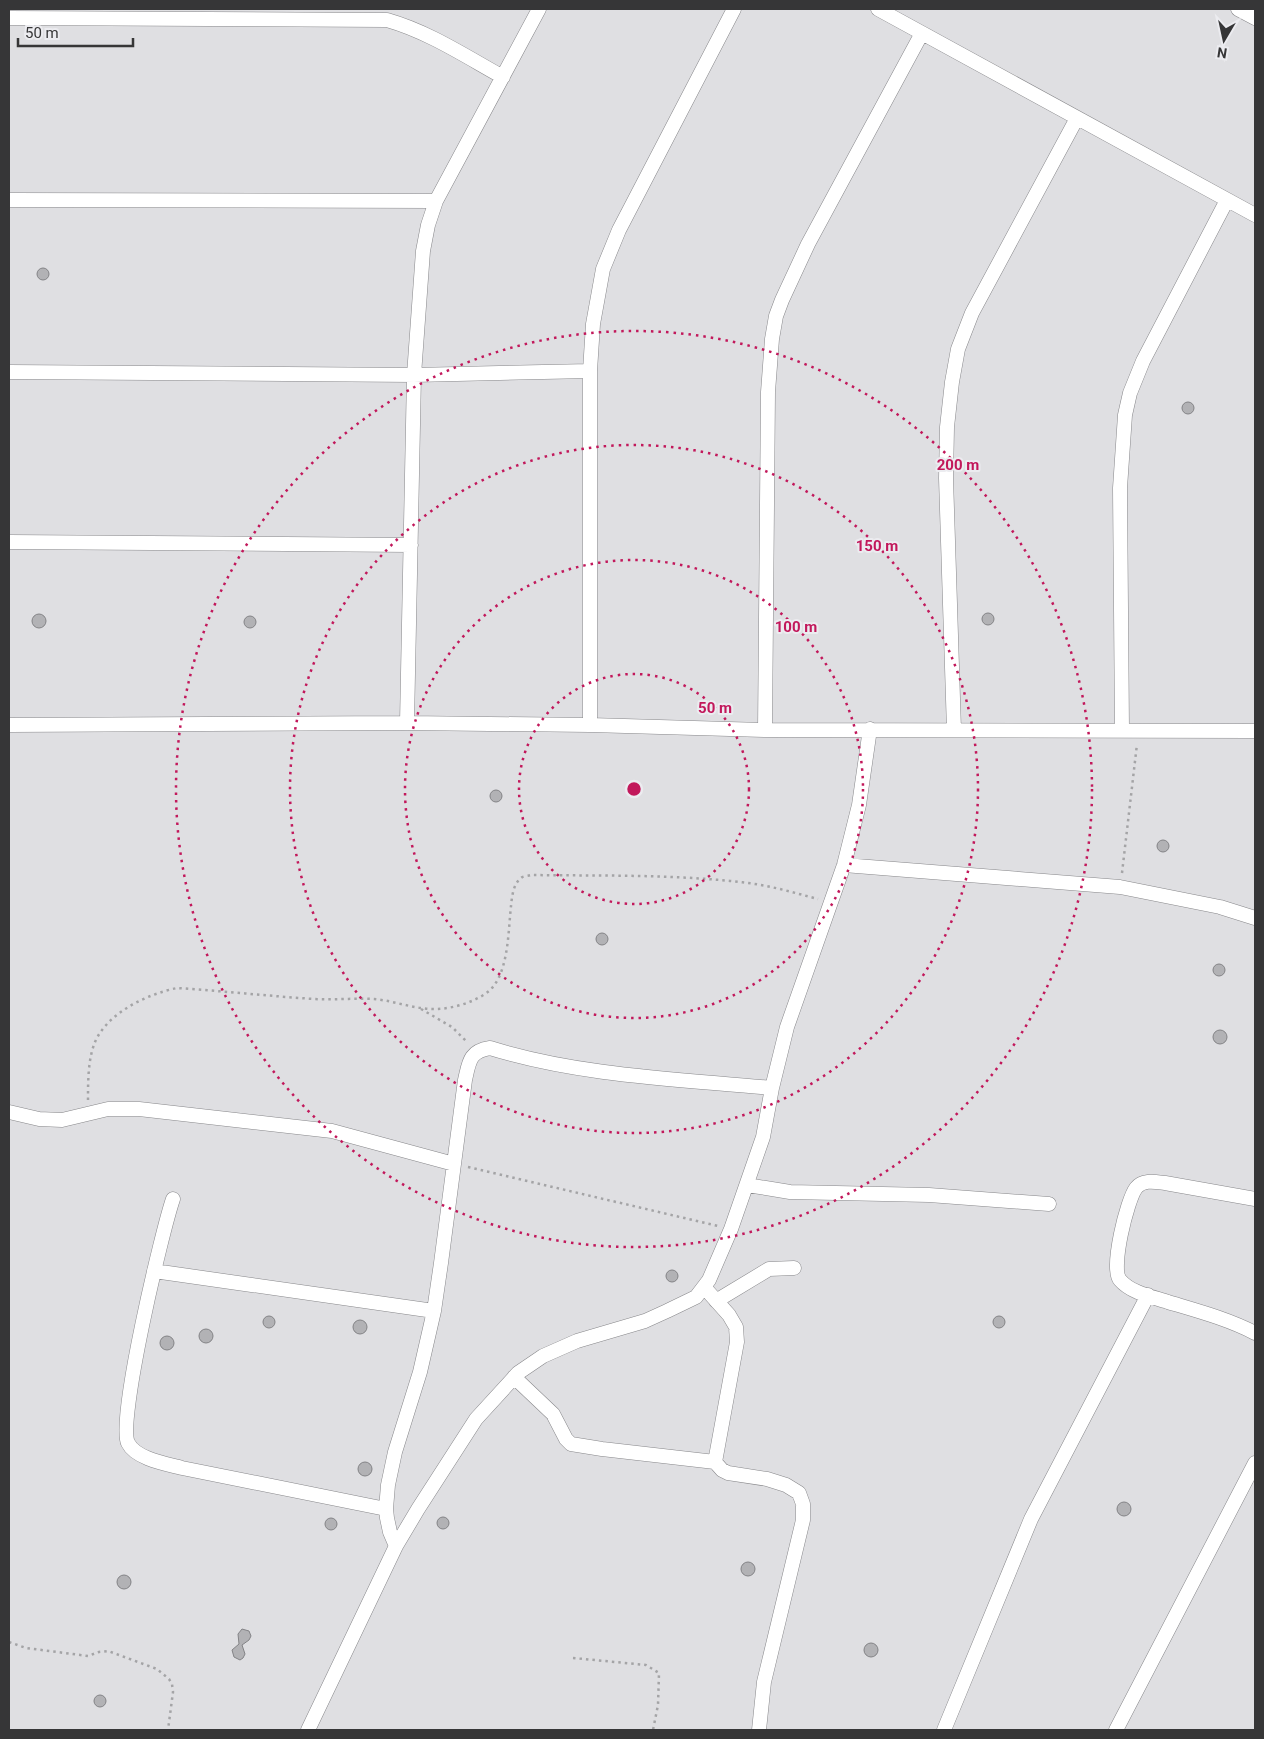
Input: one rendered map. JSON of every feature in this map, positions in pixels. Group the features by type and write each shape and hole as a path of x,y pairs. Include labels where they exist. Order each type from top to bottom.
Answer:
{"street":[{"path":"407,723 414,375 423,251 428,225 436,201 539,9"},
{"path":"590,725 590,371 593,324 603,269 619,230 734,9"},
{"path":"878,9 1255,214"},
{"path":"1238,9 1255,18"},
{"path":"9,18 387,20 408,26 428,35 503,77"},
{"path":"765,730 768,392 772,339 776,316 808,244 922,33"},
{"path":"954,730 946,478 947,427 958,349 972,313 1077,118"},
{"path":"9,200 436,201"},
{"path":"1122,730 1120,488 1125,415 1130,393 1143,361 1227,200"},
{"path":"9,372 414,375 590,371"},
{"path":"9,542 411,545"},
{"path":"9,725 407,723 590,725 765,730 1255,731"},
{"path":"308,1730 396,1546 422,1502 476,1420 514,1377 543,1356 577,1341 644,1321 696,1297 709,1280 731,1229 763,1137 772,1088 787,1027 832,903 844,864 859,805 870,729"},
{"path":"844,864 1120,887 1220,907 1255,918"},
{"path":"396,1546 390,1532 386,1509 388,1485 395,1452 420,1372 434,1311 442,1263 465,1080 469,1062 476,1052 481,1049 490,1048 559,1066 618,1074 772,1088"},
{"path":"9,1112 39,1119 67,1120 108,1109 139,1109 332,1131 454,1164"},
{"path":"1255,1200 1151,1181 1142,1183 1136,1187 1129,1205 1117,1251 1116,1270 1118,1278 1126,1285 1148,1295 1255,1332"},
{"path":"747,1185 790,1192 929,1195 1049,1204"},
{"path":"172,1199 154,1271 129,1397 126,1430 127,1442 134,1450 155,1461 182,1468 386,1509"},
{"path":"716,1301 769,1269 794,1268"},
{"path":"154,1271 434,1311"},
{"path":"704,1287 729,1315 736,1327 737,1342 715,1462"},
{"path":"944,1730 1031,1519 1148,1295"},
{"path":"514,1377 553,1414 566,1439 571,1444 715,1462 722,1470 728,1473 767,1479 786,1485 799,1493 803,1504 803,1520 764,1682 759,1730"},
{"path":"1116,1730 1255,1463"}],"path":[{"path":"1120,887 1138,730"},
{"path":"88,1114 91,1058 95,1042 104,1028 129,1006 164,991 177,988 315,999 376,999 420,1008 450,1008 486,994 496,984 504,962 514,891 520,878 524,876 676,877 748,883 777,888 832,903"},
{"path":"420,1008 452,1028 476,1052"},
{"path":"454,1164 731,1229"},
{"path":"9,1642 26,1648 88,1656 98,1652 108,1652 157,1669 172,1684 173,1692 168,1730"},
{"path":"573,1658 646,1665 659,1674 658,1705 653,1730"}],"building":[{"path":"45,268 48,269 48,279 41,280 38,279 37,272 38,269"},
{"path":"1190,402 1193,403 1193,413 1186,414 1183,413 1182,406 1183,403"},
{"path":"990,613 993,614 993,624 986,625 983,624 982,617 983,614"},
{"path":"39,614 44,616 46,621 44,626 39,628 34,626 32,621 34,616"},
{"path":"252,616 255,617 255,627 248,628 245,627 244,620 245,617"},
{"path":"498,790 501,791 501,801 494,802 491,801 490,794 491,791"},
{"path":"1165,840 1168,841 1168,851 1161,852 1158,851 1157,844 1158,841"},
{"path":"604,933 607,934 607,944 600,945 597,944 596,937 597,934"},
{"path":"1221,964 1224,965 1224,975 1217,976 1214,975 1213,968 1214,965"},
{"path":"1220,1030 1225,1032 1227,1037 1225,1042 1220,1044 1215,1042 1213,1037 1215,1032"},
{"path":"674,1270 677,1271 677,1281 670,1282 667,1281 666,1274 667,1271"},
{"path":"271,1316 274,1317 274,1327 267,1328 264,1327 263,1320 264,1317"},
{"path":"1001,1316 1004,1317 1004,1327 997,1328 994,1327 993,1320 994,1317"},
{"path":"360,1320 365,1322 367,1327 365,1332 360,1334 355,1332 353,1327 355,1322"},
{"path":"206,1329 211,1331 213,1336 211,1341 206,1343 201,1341 199,1336 201,1331"},
{"path":"167,1336 172,1338 174,1343 172,1348 167,1350 162,1348 160,1343 162,1338"},
{"path":"365,1462 370,1464 372,1469 370,1474 365,1476 360,1474 358,1469 360,1464"},
{"path":"1124,1502 1129,1504 1131,1509 1129,1514 1124,1516 1119,1514 1117,1509 1119,1504"},
{"path":"445,1517 448,1518 448,1528 441,1529 438,1528 437,1521 438,1518"},
{"path":"333,1518 336,1519 336,1529 329,1530 326,1529 325,1522 326,1519"},
{"path":"748,1562 753,1564 755,1569 753,1574 748,1576 743,1574 741,1569 743,1564"},
{"path":"124,1575 129,1577 131,1582 129,1587 124,1589 119,1587 117,1582 119,1577"},
{"path":"242,1629 249,1631 251,1636 242,1645 245,1654 240,1660 234,1657 232,1650 239,1644 238,1634"},
{"path":"871,1643 876,1645 878,1650 876,1655 871,1657 866,1655 864,1650 866,1645"},
{"path":"102,1695 105,1696 105,1706 98,1707 95,1706 94,1699 95,1696"}]}
